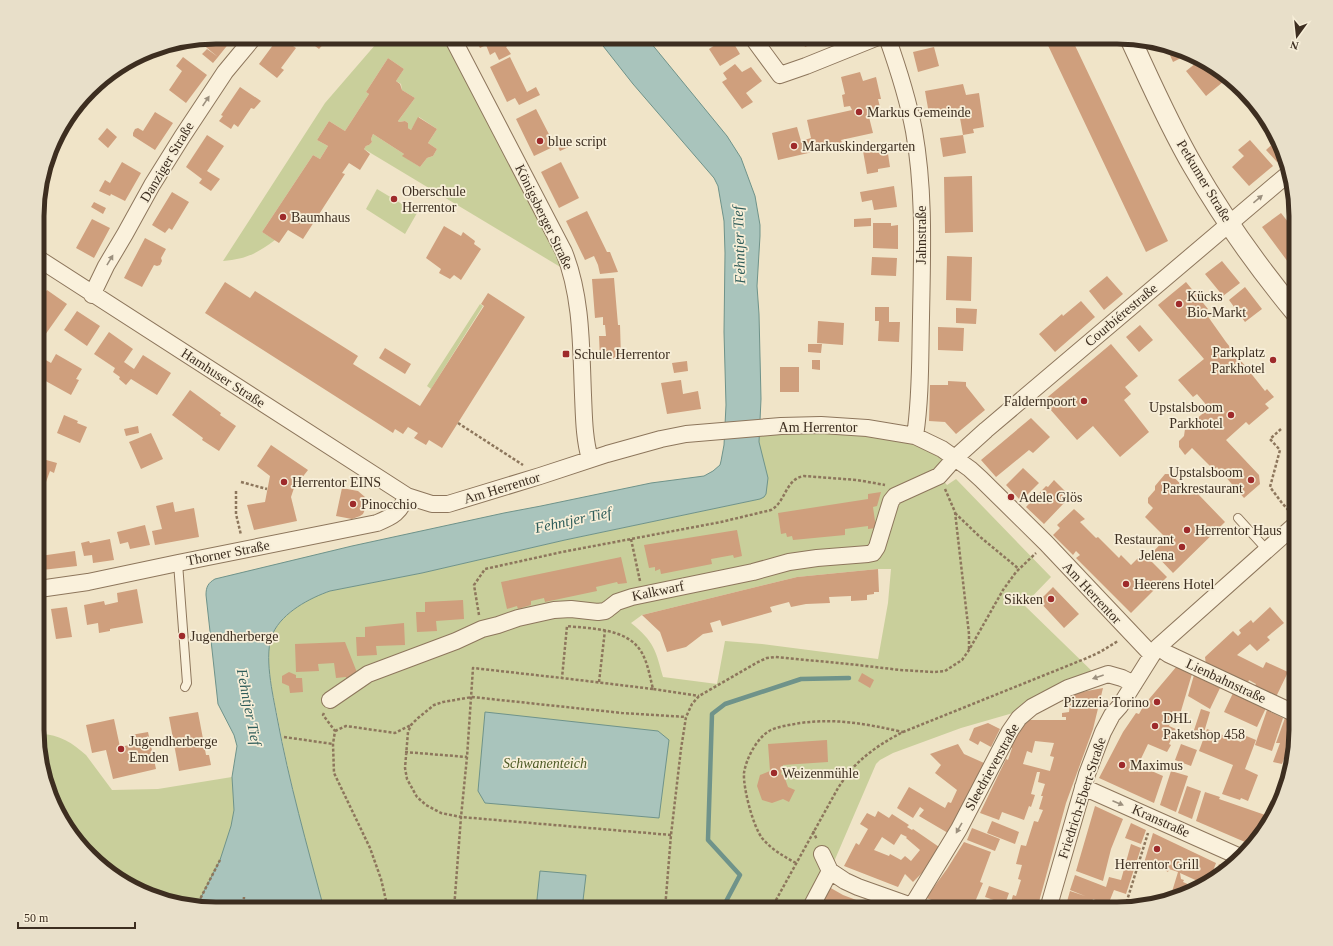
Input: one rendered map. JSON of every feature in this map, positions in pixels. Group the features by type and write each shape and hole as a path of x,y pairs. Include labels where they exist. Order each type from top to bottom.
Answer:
{"street":[{"name":"Danziger Straße","path":"92,295 106,266 152,185 225,72 248,44"},
{"name":"Königsberger Straße","path":"456,44 570,266 577,294 584,431 586,448 590,459"},
{"path":"757,44 780,75 861,44"},
{"name":"Jahnstraße","path":"889,44 900,75 914,129 920,177 922,259 919,391 915,436"},
{"name":"Petkumer Straße","path":"1133,44 1192,166 1255,262 1289,304"},
{"name":"Courbiérestraße","path":"955,458 1285,177"},
{"name":"Hamhuser Straße","path":"44,263 407,496"},
{"name":"Am Herrentor","path":"407,496 432,504 448,504 590,459 661,439 686,434 800,425 867,428 915,436 934,444 955,458 981,479 1046,543 1130,633 1155,651"},
{"name":"Kalkwarf","path":"330,700 368,674 456,641 482,629 518,618 554,610 571,609 598,612 608,609 621,600 643,594 747,573 789,562 873,553 877,548 891,501 895,496 939,476 955,458"},
{"name":"Thorner Straße","path":"44,588 88,582 377,523 390,518 398,512 407,496"},
{"name":"Friedrich-Ebert-Straße","path":"1050,902 1083,787 1103,732 1112,715 1120,706 1155,651 1267,550 1289,523"},
{"name":"Lienbahnstraße","path":"1155,651 1168,654 1289,711"},
{"name":"Sleedrieverstraße","path":"912,902 959,828 1010,731 1022,715 1032,707 1055,694 1108,674 1122,678 1134,684"},
{"name":"Kranstraße","path":"1083,787 1236,855"},
{"path":"822,854 830,871 858,887 896,902"},
{"path":"814,902 830,871"}],"lane":[{"path":"1238,518 1267,550"},
{"path":"178,563 187,683 185,687"}],"path":[{"path":"458,423 540,476"},
{"path":"1281,429 1270,439 1280,450 1270,487 1289,513"},
{"path":"482,629 474,585 485,568 721,522 771,510 777,506 790,484 799,477 804,476 857,480 881,484 904,491"},
{"path":"939,476 955,512 969,634 969,650"},
{"path":"241,482 268,489"},
{"path":"236,491 236,514 244,549"},
{"path":"955,512 984,540 1019,570"},
{"path":"631,539 643,594"},
{"path":"665,902 670,835 680,749 686,717 692,704 699,696 758,662 774,657 900,670 934,672 950,669 962,660 969,650 1003,590 1019,570 1046,543"},
{"path":"599,682 608,609"},
{"path":"562,678 567,626 605,630 628,638 642,652 653,689"},
{"path":"774,902 838,788 851,770 868,755 894,736 1087,658 1100,652 1130,633"},
{"path":"455,902 472,697 473,668 599,682 699,696"},
{"path":"336,731 346,726 395,733 411,725 426,711 434,706 443,702 472,697 622,713 686,717"},
{"path":"330,700 323,715 336,731"},
{"path":"796,863 782,856 766,843 759,832 750,808 744,775 749,759 759,740 766,733 778,727 813,722 850,722 903,732"},
{"path":"411,725 408,732 405,752 407,779 417,797 434,810 461,817 670,835"},
{"path":"336,731 333,744 334,773 370,848 386,902"},
{"path":"284,737 333,744"},
{"path":"405,752 467,757"},
{"path":"1127,902 1153,818"},
{"path":"199,902 220,860"},
{"path":"244,897 244,902"}],"green space":[{"path":"376,44 456,44 563,253 562,268 364,149 372,142 371,139 373,134 404,154 403,156 420,167 427,158 433,156 437,149 428,143 437,129 419,117 411,130 408,128 408,123 405,121 398,121 415,98 402,90 401,84 396,81 404,69 388,58 366,92 369,94 345,131 329,121 317,140 328,146 320,159 313,155 262,232 275,240 250,255 238,259 223,261 325,103"},
{"path":"377,189 417,213 405,234 366,209"},
{"path":"480,304 483,306 431,389 427,386"},
{"name":"Schwanenteich","path":"759,428 891,432 955,458 939,476 947,485 956,479 1051,577 1024,605 1098,677 1013,713 961,728 893,753 880,760 876,764 830,871 814,902 322,902 292,788 271,685 269,662 270,641 278,625 290,612 306,602 330,591 422,573 565,540 760,499 768,478 759,446","holes":["878,569 891,569 888,603 878,659 762,644 725,641 717,684 663,677 653,647 645,635 631,623 642,615 797,577"]},
{"path":"44,734 52,735 64,740 86,755 112,790 158,789 232,777 234,806 232,823 225,848 199,902 160,893 120,873 94,852 73,826 57,796 47,764"}],"water":[{"name":"Fehntjer Tief","path":"602,44 652,44 727,136 741,158 755,196 760,225 757,286 761,399 759,442 768,478 766,494 760,499 565,540 422,573 330,591 306,602 290,612 278,625 270,642 270,675 273,698 287,765 322,902 199,902 220,860 231,826 234,810 232,777 237,746 234,735 218,704 206,595 207,587 211,582 215,579 352,546 504,513 651,483 704,476 720,465 724,445 726,405 724,332 725,253 724,221 718,186 714,178 633,84"},
{"name":"Schwanenteich","path":"485,712 658,731 669,740 659,818 485,803 478,791"},
{"path":"540,871 586,875 583,902 537,902"}],"building":[{"path":"202,44 228,44 218,57"},
{"path":"274,44 290,44 296,48 281,68 284,70 277,78 259,64"},
{"path":"312,44 323,44 319,49"},
{"path":"478,44 510,44 506,47 511,54 499,60 495,52 490,55 486,45 480,48"},
{"path":"716,44 734,44 740,54 720,66 709,49"},
{"path":"804,44 812,44 805,47"},
{"path":"1047,44 1074,44 1168,241 1146,252"},
{"path":"934,47 939,66 918,72 913,52"},
{"path":"207,49 218,57 213,63 202,54"},
{"path":"1169,52 1183,57 1173,62"},
{"path":"183,57 207,75 186,103 169,90 182,71 176,66"},
{"path":"510,57 527,92 536,87 540,95 519,105 515,98 507,102 490,67"},
{"path":"388,58 404,69 396,81 400,84 402,90 415,98 398,121 405,121 408,123 408,128 411,130 418,117 437,129 428,143 437,149 433,156 427,158 420,167 402,156 404,154 373,134 371,139 372,142 364,149 370,154 360,170 349,163 342,173 345,174 303,239 288,230 279,243 262,232 313,155 320,159 328,146 317,140 329,121 345,131 369,94 366,92"},
{"path":"1196,63 1224,81 1206,96 1186,71"},
{"path":"735,64 742,72 751,67 762,81 746,93 753,102 742,109 722,82 727,79 723,73"},
{"name":"Markus Gemeinde","path":"860,72 863,81 876,77 881,99 878,99 881,111 868,113 873,133 841,140 843,145 778,160 772,133 797,127 801,141 811,138 807,120 852,110 850,106 844,107 842,95 845,94 841,77"},
{"path":"963,84 966,95 979,93 984,127 973,129 974,133 963,135 960,118 967,117 965,107 929,114 925,91"},
{"path":"240,87 261,101 254,109 251,108 238,127 234,124 231,129 219,121 223,116 221,115"},
{"path":"536,109 555,146 534,156 516,119"},
{"path":"155,112 173,123 155,150 133,136 133,133 135,129 138,128 143,131"},
{"path":"107,128 117,137 108,148 98,139"},
{"path":"207,135 224,146 207,171 220,179 211,191 199,183 202,179 186,167"},
{"path":"963,135 966,153 943,157 940,138"},
{"path":"570,138 573,145 560,151 557,145"},
{"path":"1250,140 1273,166 1249,186 1232,167 1244,156 1238,150"},
{"path":"1273,144 1280,160 1277,162 1266,150"},
{"path":"887,147 890,167 878,169 878,172 867,174 863,151"},
{"path":"122,162 141,173 125,201 111,194 110,196 99,191 105,180 110,183"},
{"path":"561,162 579,198 559,208 541,172"},
{"path":"972,176 973,232 945,233 944,177"},
{"path":"894,186 897,207 874,210 872,200 862,202 860,192"},
{"path":"172,192 189,202 172,230 169,228 165,233 152,225"},
{"path":"94,202 106,208 103,214 91,207"},
{"path":"587,211 607,252 610,252 618,272 600,274 594,256 585,260 566,221"},
{"path":"1281,213 1289,223 1289,263 1262,227"},
{"path":"871,218 871,226 854,227 854,219"},
{"path":"92,219 110,228 94,258 76,248"},
{"path":"873,223 891,223 891,226 898,225 898,249 873,248"},
{"path":"444,226 461,236 463,232 475,241 474,244 481,249 461,280 454,275 450,279 439,273 441,269 426,258"},
{"path":"145,238 166,249 161,258 162,261 160,265 154,265 142,287 124,278"},
{"path":"947,256 972,257 971,301 946,300"},
{"path":"872,257 897,258 896,276 871,275"},
{"path":"1222,261 1240,283 1223,296 1205,274"},
{"path":"1107,276 1123,294 1104,310 1089,291"},
{"path":"614,278 618,325 620,325 621,358 600,359 599,336 606,336 605,325 603,325 603,317 595,318 592,279"},
{"path":"225,282 250,298 255,291 358,356 353,364 420,406 484,306 481,304 488,293 525,317 442,448 429,440 426,445 414,438 418,433 408,427 403,434 395,429 393,433 205,313"},
{"name":"Upstalsboom Parkhotel","path":"1186,282 1208,309 1204,311 1226,342 1265,391 1267,389 1274,397 1265,404 1269,408 1249,425 1246,422 1226,440 1259,475 1260,484 1244,498 1217,467 1214,470 1192,448 1185,455 1179,447 1179,441 1184,436 1185,429 1209,408 1197,394 1193,397 1178,380 1204,359 1158,305"},
{"path":"1245,287 1262,309 1245,322 1229,300"},
{"path":"47,290 67,304 45,335 44,334 44,294"},
{"path":"1081,301 1095,317 1055,352 1039,334 1062,314 1063,316"},
{"path":"875,307 889,307 889,322 900,322 899,342 878,341 879,321 875,321"},
{"path":"956,308 977,309 976,324 956,323"},
{"path":"77,311 100,326 87,346 64,330"},
{"path":"818,321 844,323 843,345 817,343"},
{"path":"1140,325 1153,340 1139,352 1126,337"},
{"path":"938,327 964,328 963,351 938,350"},
{"path":"109,332 133,349 124,362 134,369 143,355 171,373 157,395 131,379 126,385 119,379 120,377 113,372 115,368 94,354"},
{"path":"808,344 822,344 821,353 808,352"},
{"name":"Faldernpoort","path":"1111,344 1138,376 1125,387 1131,394 1124,400 1149,432 1120,457 1093,426 1077,440 1043,401"},
{"path":"385,348 411,364 405,374 379,358"},
{"path":"56,354 82,369 76,379 79,380 71,395 44,380 44,359 51,363"},
{"path":"812,360 820,360 820,370 812,369"},
{"path":"687,361 688,371 674,373 672,363"},
{"path":"780,367 799,367 799,392 780,392"},
{"path":"681,380 683,394 698,391 701,409 667,414 661,383"},
{"path":"948,381 966,382 966,386 985,410 956,434 945,422 929,421 930,385 948,385"},
{"path":"190,390 236,426 219,451 202,440 203,438 172,415"},
{"path":"64,415 87,427 80,443 57,433"},
{"path":"1031,418 1050,437 1033,453 1029,450 996,477 981,460"},
{"path":"138,426 139,433 126,436 124,429"},
{"path":"151,433 163,459 141,469 129,442"},
{"name":"Herrentor EINS","path":"271,445 308,470 294,488 291,497 297,521 254,530 247,505 265,502 270,476 257,466"},
{"path":"44,459 57,463 54,473 50,471 46,482 44,481"},
{"path":"1023,468 1039,483 1021,501 1006,485"},
{"name":"Herrentor Haus","path":"1165,474 1170,474 1193,495 1198,494 1225,522 1173,573 1153,552 1166,538 1145,517 1153,508 1148,503 1148,498 1155,490 1155,486"},
{"path":"1054,480 1069,495 1062,502 1064,503 1044,524 1026,507 1046,486 1048,487"},
{"name":"Pinocchio","path":"342,488 358,491 365,497 366,507 363,514 352,519 336,516"},
{"path":"881,492 877,506 873,507 876,528 868,529 868,526 845,529 845,535 793,540 792,536 787,537 786,533 781,534 778,513 868,499 868,494"},
{"path":"173,502 175,512 194,508 199,537 155,545 152,531 162,529 156,506"},
{"path":"1074,509 1085,519 1080,522 1119,558 1121,555 1131,565 1143,553 1167,577 1131,613 1076,558 1080,555 1076,551 1073,555 1053,535 1060,528 1057,525"},
{"path":"145,525 150,545 130,549 128,542 120,544 117,532"},
{"path":"737,530 742,556 734,558 733,555 711,559 712,564 661,574 660,569 655,571 655,567 649,568 644,545"},
{"path":"110,539 114,560 93,563 92,555 84,556 81,543 89,541 90,543"},
{"path":"75,551 77,566 44,570 44,555"},
{"path":"621,557 627,583 618,584 617,582 596,587 597,591 545,602 544,598 531,601 531,605 518,609 517,606 507,609 501,582"},
{"path":"878,569 879,592 874,592 874,594 867,595 867,600 851,601 851,596 829,597 830,603 806,604 791,607 789,602 770,607 772,612 722,626 720,620 710,623 713,632 703,634 686,647 667,652 660,632 642,615 797,577"},
{"path":"1053,587 1079,614 1064,628 1039,601"},
{"path":"137,589 143,623 110,629 110,631 99,633 98,623 87,625 84,605 104,601 105,605 118,602 117,593"},
{"path":"463,600 464,619 436,621 437,631 417,632 416,612 425,612 425,602"},
{"path":"67,607 72,637 56,639 51,609"},
{"path":"1270,607 1284,623 1267,637 1270,640 1257,651 1250,644 1237,655 1263,668 1266,662 1288,672 1276,697 1254,687 1256,684 1249,680 1247,684 1206,665 1205,657 1233,631 1238,636 1241,633 1239,630 1251,620 1253,623"},
{"path":"404,623 405,645 376,646 377,655 357,656 356,637 365,637 365,627"},
{"path":"345,642 358,675 346,679 346,677 336,678 334,663 318,664 319,671 296,672 295,644"},
{"path":"1177,666 1192,674 1178,721 1173,718 1169,726 1176,729 1169,744 1171,745 1167,752 1148,744 1138,765 1163,776 1154,803 1099,778 1123,732 1136,713 1139,714 1144,705"},
{"path":"289,672 296,675 296,678 302,678 303,692 290,693 289,686 282,683 282,676"},
{"path":"862,673 874,680 870,688 858,681"},
{"path":"1194,675 1220,688 1210,709 1188,696"},
{"path":"1103,688 1093,729 1066,803 1039,902 1011,902 1013,895 1016,896 1021,880 1018,879 1022,865 1016,864 1021,845 1026,846 1034,821 1038,822 1043,810 1039,809 1045,784 1038,782 1040,772 1037,772 1031,794 1035,795 1024,820 1002,812 999,820 980,813 1006,759 1008,760 1012,748 1010,747 1023,723 1028,720 1066,720 1066,717 1062,717 1062,713 1069,712 1071,694","holes":["1035,741 1054,743 1050,756 1054,757 1050,771 1023,764 1027,751 1032,753"]},
{"path":"1233,693 1266,708 1257,727 1224,712"},
{"path":"1201,709 1210,712 1202,739 1192,736"},
{"path":"1267,710 1283,718 1272,751 1255,745"},
{"name":"Jugendherberge Emden","path":"198,712 206,755 209,755 211,765 179,771 169,717"},
{"path":"1285,718 1289,720 1289,746 1282,764 1273,762 1280,743 1276,743"},
{"name":"Jugendherberge Emden","path":"114,719 120,747 134,744 131,735 148,732 156,769 113,779 106,750 92,753 86,725"},
{"path":"988,723 1000,729 991,747 980,741 978,745 969,740 974,728"},
{"path":"1207,729 1241,742 1244,735 1256,740 1245,769 1258,775 1248,801 1222,794 1233,765 1199,751"},
{"name":"Weizenmühle","path":"827,740 828,762 783,765 781,774 784,776 788,787 795,790 789,802 783,799 772,803 762,800 757,786 760,775 770,771 768,744"},
{"path":"958,744 964,754 984,763 948,833 919,816 924,810 920,807 913,818 897,808 909,787 945,808 948,802 951,803 957,790 935,773 941,765 930,754"},
{"path":"1181,744 1197,750 1191,766 1175,760"},
{"path":"1171,771 1188,776 1176,812 1160,805"},
{"path":"1187,786 1201,791 1192,819 1178,813"},
{"path":"1205,792 1220,797 1219,799 1266,815 1254,835 1247,843 1196,821"},
{"path":"1095,806 1123,819 1111,849 1103,881 1076,871"},
{"path":"878,811 889,818 892,814 909,825 907,827 912,830 913,829 942,849 934,861 913,882 905,874 898,887 844,866 856,843 859,845 868,829 860,824 867,813 875,817","holes":["901,834 907,837 906,838 920,850 911,861 905,856 901,860 890,854 889,856 874,850 882,837 894,845"]},
{"path":"992,821 1019,832 1015,844 987,833"},
{"path":"1131,823 1146,830 1141,844 1125,838"},
{"path":"972,828 1000,839 995,851 967,840"},
{"path":"1153,833 1216,863 1212,874 1198,881 1180,873 1181,879 1184,880 1183,882 1190,885 1171,893 1178,872 1169,869 1168,872 1165,870 1165,867 1161,866 1161,868 1144,863"},
{"path":"964,842 991,852 980,882 983,883 975,902 937,902 926,898"},
{"path":"1131,844 1141,848 1126,894 1114,890 1109,902 1100,902 1093,899 1092,902 1067,902 1070,891 1085,896 1070,890 1075,875 1106,887 1109,877 1121,880"},
{"path":"1219,864 1223,866 1222,867 1217,871"},
{"path":"989,886 1009,893 1006,902 999,902 985,897"},
{"path":"829,887 843,895 862,902 821,902"}],"waterway":[{"path":"726,902 740,875 708,840 712,714 725,704 801,679 849,678"}],"place":[{"name":"Markus Gemeinde","path":"859,112"},
{"name":"blue script","path":"540,141"},
{"name":"Markuskindergarten","path":"794,146"},
{"name":"Oberschule Herrentor","path":"394,199"},
{"name":"Baumhaus","path":"283,217"},
{"name":"Kücks Bio-Markt","path":"1179,304"},
{"name":"Schule Herrentor","path":"566,354"},
{"name":"Parkplatz Parkhotel","path":"1273,360"},
{"name":"Faldernpoort","path":"1084,401"},
{"name":"Upstalsboom Parkhotel","path":"1231,415"},
{"name":"Upstalsboom Parkrestaurant","path":"1251,480"},
{"name":"Herrentor EINS","path":"284,482"},
{"name":"Adele Glös","path":"1011,497"},
{"name":"Pinocchio","path":"353,504"},
{"name":"Herrentor Haus","path":"1187,530"},
{"name":"Restaurant Jelena","path":"1182,547"},
{"name":"Heerens Hotel","path":"1126,584"},
{"name":"Sikken","path":"1051,599"},
{"name":"Jugendherberge","path":"182,636"},
{"name":"Pizzeria Torino","path":"1157,702"},
{"name":"DHL Paketshop 458","path":"1155,726"},
{"name":"Jugendherberge Emden","path":"121,749"},
{"name":"Maximus","path":"1122,765"},
{"name":"Weizenmühle","path":"774,773"},
{"name":"Herrentor Grill","path":"1157,849"}]}
